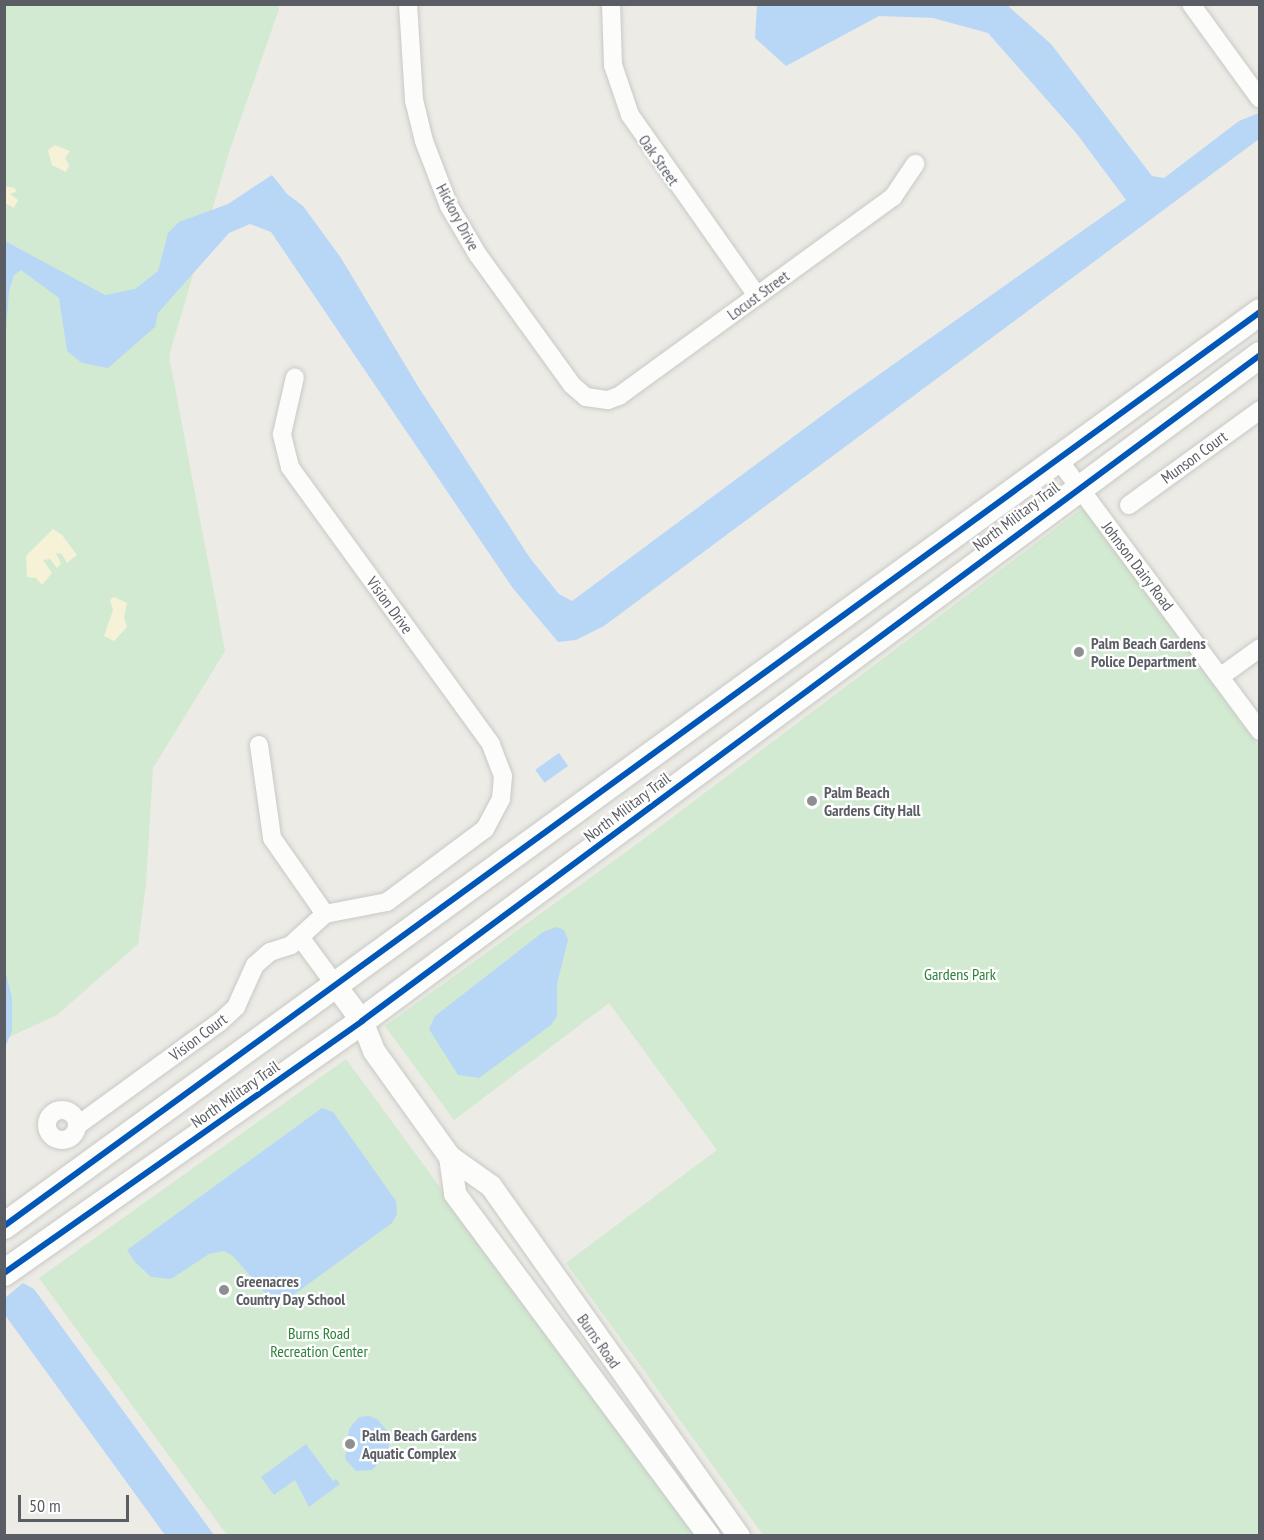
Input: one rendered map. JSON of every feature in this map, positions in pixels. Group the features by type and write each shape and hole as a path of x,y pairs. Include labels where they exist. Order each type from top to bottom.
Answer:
{"main road":[{"name":"North Military Trail","path":"4,1226 1260,312"},
{"name":"North Military Trail","path":"4,1273 362,1021 1078,486 1260,355"}],"street":[{"name":"Hickory Drive","path":"408,4 414,100 424,141 449,206 478,255 572,385 586,397"},
{"name":"Oak Street","path":"611,4 613,64 630,115 757,296"},
{"path":"1191,4 1255,93"},
{"name":"Locust Street","path":"586,397 608,400 619,396 893,197 915,164"},
{"name":"Vision Drive","path":"295,377 282,434 290,467 497,753 503,787 498,810 485,829 387,902 325,914"},
{"name":"Munson Court","path":"1130,505 1260,410"},
{"name":"Johnson Dairy Road","path":"1058,459 1260,731"},
{"path":"1220,677 1260,648"},
{"path":"260,745 272,838 325,914 300,938 336,986"},
{"name":"Vision Court","path":"78,1125 220,1022 236,1007 255,965 300,938"},
{"name":"Burns Road","path":"336,986 362,1021 374,1051 450,1156 491,1186 739,1536"},
{"name":"Burns Road","path":"450,1156 455,1194 709,1536"}],"green space":[{"path":"5,5 279,5 279,9 230,149 169,356 225,651 153,768 146,884 138,944 57,1015 5,1039"},
{"name":"Gardens Park","path":"1084,507 1259,747 1259,1535 763,1535 566,1263 717,1150 609,1003 454,1120 385,1026 641,841"},
{"name":"Burns Road Recreation Center","path":"346,1059 695,1535 227,1535 39,1278"}],"sand":[{"path":"55,145 70,151 65,158 69,165 66,172 52,165 48,150"},
{"path":"4,186 15,188 16,192 10,194 18,200 14,208 5,203"},
{"path":"53,529 62,535 77,555 67,563 62,554 56,553 61,564 57,568 50,559 43,560 52,573 42,585 36,578 27,577 26,556"},
{"path":"114,597 127,603 124,618 127,627 114,641 104,636 113,610 110,600"}],"water":[{"path":"757,5 1007,5 1051,44 1152,176 1164,178 1239,121 1259,113 1259,139 604,626 576,640 558,642 512,587 271,232 250,224 229,233 158,313 155,327 108,368 82,363 67,351 59,298 21,270 14,275 9,291 5,346 5,241 105,295 135,289 158,271 168,233 179,222 228,204 272,175 287,194 303,206 341,258 419,388 530,558 559,594 572,601 843,400 1126,200 1077,134 988,33 933,18 879,16 786,66 755,38"},
{"path":"559,753 568,766 544,783 535,770"},
{"path":"557,927 564,930 568,940 557,984 557,1016 551,1025 479,1078 458,1075 429,1029 435,1016 543,932"},
{"path":"5,969 12,998 12,1030 5,1048"},
{"path":"322,1108 333,1112 396,1201 397,1214 392,1223 277,1307 233,1256 224,1251 209,1254 171,1279 151,1277 135,1262 127,1250"},
{"path":"23,1283 34,1289 214,1535 165,1535 5,1315 5,1298"},
{"path":"369,1416 377,1419 390,1434 388,1454 372,1470 356,1471 345,1459 349,1429 359,1417"},
{"path":"306,1444 333,1481 336,1479 340,1484 309,1507 295,1480 274,1495 261,1477"}],"cycle path":[{"path":"4,1226 1260,312"},
{"path":"4,1273 362,1021 1260,355"}],"place":[{"name":"Palm Beach Gardens Police Department","path":"1079,652"},
{"name":"Palm Beach Gardens City Hall","path":"812,801"},
{"name":"Greenacres Country Day School","path":"224,1290"},
{"name":"Palm Beach Gardens Aquatic Complex","path":"350,1444"}]}
